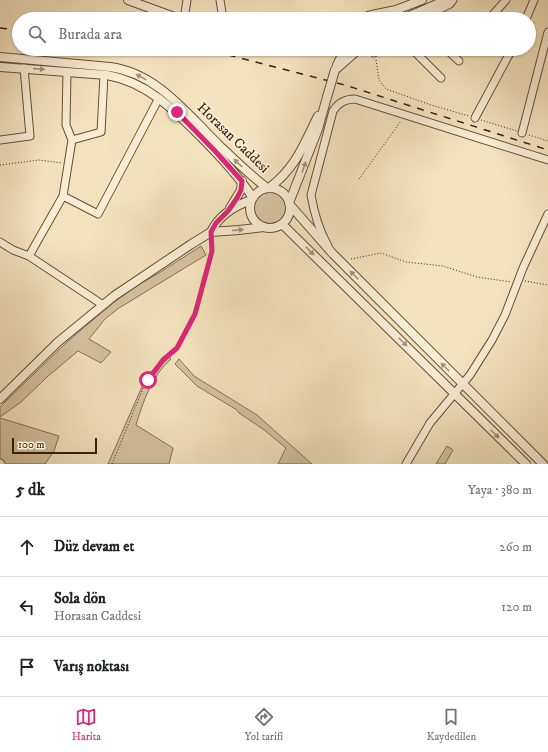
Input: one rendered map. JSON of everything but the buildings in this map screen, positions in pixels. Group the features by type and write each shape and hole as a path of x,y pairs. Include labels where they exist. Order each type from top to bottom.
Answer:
{"street":[{"path":"220,0 222,12"},
{"path":"388,12 422,0"},
{"path":"419,12 446,0"},
{"path":"434,12 450,4 453,0"},
{"path":"495,12 506,0"},
{"path":"529,12 534,0"},
{"path":"131,1 161,12"},
{"path":"186,12 189,1"},
{"path":"522,133 548,32"},
{"path":"211,232 264,227 273,228 282,224 288,215 289,204 318,129 335,70 342,56"},
{"path":"335,70 351,56"},
{"path":"419,56 441,78"},
{"path":"454,56 459,60"},
{"path":"475,118 508,56"},
{"name":"Horasan Caddesi","path":"0,57 110,67 136,74 155,85 178,102 219,145 268,188"},
{"name":"Horasan Caddesi","path":"0,66 104,74 130,81 159,98 184,119 242,181 252,199"},
{"path":"0,140 30,136 24,68"},
{"path":"29,256 63,196 72,140 66,125 67,72"},
{"path":"72,140 101,132 104,74"},
{"path":"0,399 58,342 114,296 211,232 220,218 228,211 252,199 259,191 268,188 287,173 296,161 327,97"},
{"path":"63,196 98,214 159,98"},
{"path":"333,254 320,228 311,195 333,111 336,106 342,102 355,99 548,160"},
{"path":"228,211 241,190 242,181"},
{"path":"268,188 276,189 283,193 289,204 333,254 542,464"},
{"path":"252,199 250,208 252,217 257,223 264,227"},
{"path":"406,464 430,423 462,385 492,340 505,315 548,214"},
{"path":"282,224 526,464"},
{"path":"0,242 13,250 29,256 103,305"}],"path":[{"path":"378,56 380,80 386,89 431,105 548,141"},
{"path":"359,179 406,114"},
{"path":"0,165 23,161 46,160 68,165"},
{"path":"112,464 144,386 157,367 177,348 195,314 212,251 211,232"},
{"path":"351,259 381,253 406,262 443,266 477,277 548,285"}],"shaded area":[{"path":"267,192 273,192 283,199 286,208 285,214 279,221 273,224 267,224 257,217 254,211 254,205 261,195"},
{"path":"201,246 206,255 119,308 105,319 89,339 111,352 101,363 78,351 47,377 21,402 0,417 0,407 68,341 133,288"},
{"path":"167,355 171,359 164,365 153,381 145,398 136,425 173,448 169,464 108,464 144,382 148,375"},
{"path":"179,359 194,376 257,415 312,464 278,464 286,448 237,410 197,386 175,364"},
{"path":"0,418 59,436 54,451 45,464 0,464"},
{"path":"447,446 453,450 445,464 436,464"}],"railway":[{"path":"0,28 12,29"},
{"path":"233,56 345,85 548,150"}],"route":[{"path":"148,380 163,360 177,348 195,314 212,251 211,232 216,223 228,211 237,198 241,190 242,181 177,112"}]}
